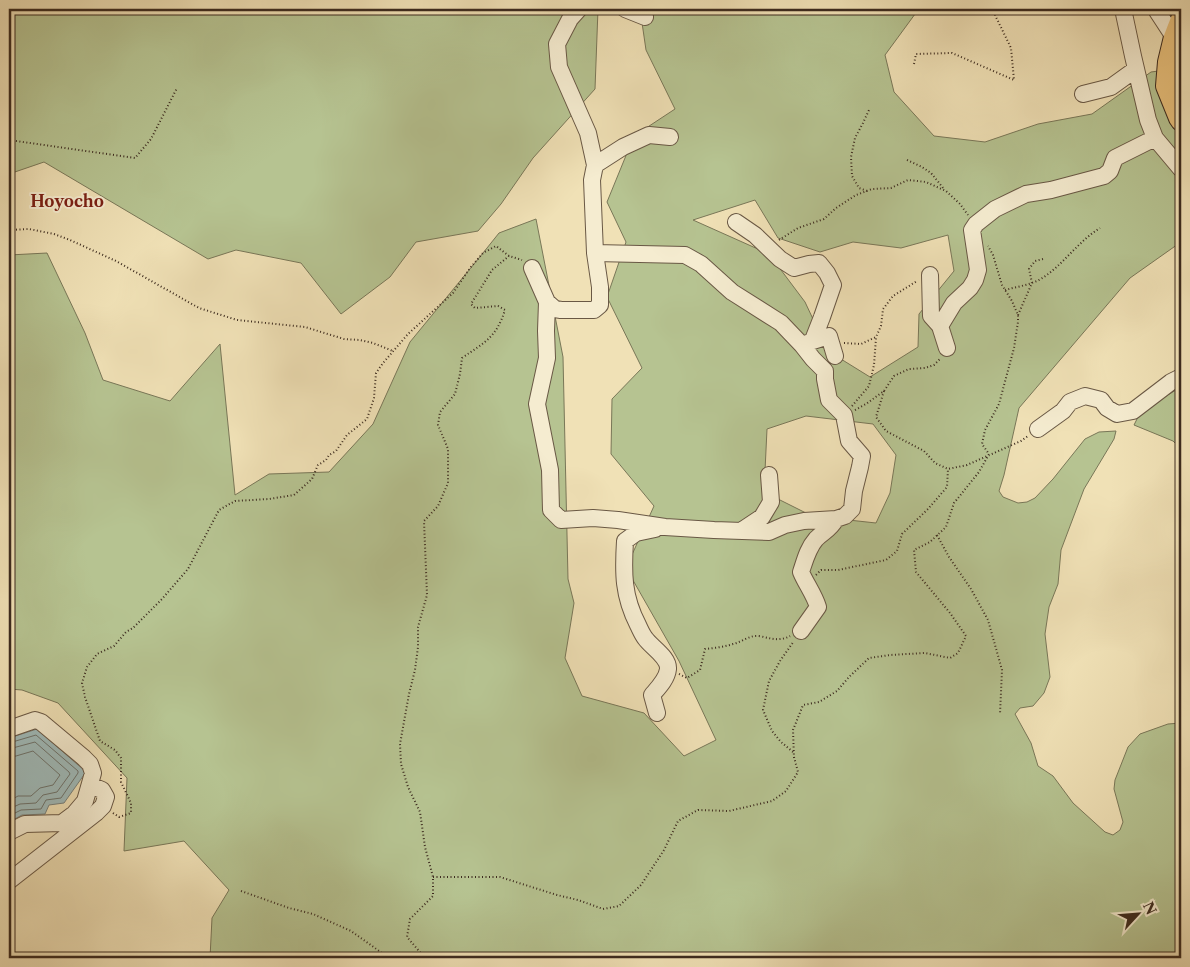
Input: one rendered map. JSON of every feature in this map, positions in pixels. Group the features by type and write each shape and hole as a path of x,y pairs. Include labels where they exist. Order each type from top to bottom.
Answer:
{"main road":[{"path":"1178,28 1168,62 1166,86 1181,121"}],"street":[{"path":"532,268 547,302 555,309 594,310 600,305 600,287 595,253 592,180 596,165 588,133 559,67 556,44 570,19 579,9"},
{"path":"625,9 645,17"},
{"path":"1123,9 1148,120 1155,138 1181,169"},
{"path":"1157,9 1178,28"},
{"path":"1083,94 1112,87 1136,69"},
{"path":"596,165 623,147 649,135 670,137"},
{"path":"940,326 954,303 970,288 975,280 978,270 972,230 976,224 995,209 1026,194 1051,190 1104,176 1110,171 1115,158 1155,138"},
{"path":"736,222 755,235 780,259 794,268 819,263 827,273 833,285 822,317 808,343"},
{"path":"547,302 547,358 537,404 550,470 551,510 561,520 593,518 665,527 769,532 785,525 804,521 836,520 845,516 852,509 854,490 862,456 849,441 844,415 829,400 825,371 812,359 808,343 732,292 701,264 685,255 595,253"},
{"path":"930,275 930,316 940,326 947,348"},
{"path":"808,343 829,336 835,356"},
{"path":"1038,429 1064,411 1070,402 1086,396 1101,400 1107,408 1117,414 1133,410 1171,382 1181,377"},
{"path":"741,531 762,517 771,502 769,475"},
{"path":"801,630 818,607 801,572 807,554 816,539 831,528 836,520"},
{"path":"657,713 652,695 664,681 668,669 667,663 659,652 645,639 633,614 626,592 623,571 625,541 636,533 665,527"},
{"path":"9,729 35,720 41,722 90,764 92,773 85,801 74,814 62,823 25,824 9,832"},
{"path":"9,881 103,806 106,797 102,790 90,785"}],"path":[{"path":"914,64 916,54 952,53 1014,80 1011,48 995,15 987,9"},
{"path":"9,140 136,158 151,139 177,88"},
{"path":"867,191 859,188 852,176 851,156 855,138 869,110"},
{"path":"907,160 930,173 960,204 976,224 993,255 998,274 1018,315 1014,348 999,404 985,430 982,444 989,454"},
{"path":"767,246 789,235 798,228 824,219 836,208 856,195 872,189 891,188 908,180 926,182 946,191"},
{"path":"1005,290 1032,283 1048,274 1090,234 1100,228"},
{"path":"9,230 29,229 54,234 70,240 116,261 199,308 237,320 305,327 344,339 373,343 393,351"},
{"path":"103,806 119,817 131,813 131,803 121,782 121,758 115,750 100,741 82,683 87,667 97,654 114,646 126,632 133,628 162,600 188,569 219,510 235,501 269,500 294,495 312,479 318,465 336,451 347,435 367,419 374,398 376,373 408,334 453,293 483,253 496,246 509,256 522,260 532,268"},
{"path":"425,958 407,937 410,919 433,896 433,877 420,812 408,787 401,764 400,744 415,670 418,627 428,595 424,521 438,506 448,483 448,449 438,425 440,412 455,394 462,358 490,338 500,324 505,310 498,306 475,308 471,304 492,270 509,256"},
{"path":"1018,315 1032,283 1029,269 1035,261 1043,259"},
{"path":"844,415 869,386 874,365 876,337 881,326 883,308 892,296 915,281 930,275"},
{"path":"835,356 841,343 861,344 876,337"},
{"path":"947,348 942,358 934,365 925,368 909,369 894,376 884,391 876,417 886,431 924,451 935,463 948,469 967,465 1021,441 1038,429"},
{"path":"844,415 866,404 884,391"},
{"path":"794,758 792,730 803,704 819,702 837,691 869,658 925,653 950,658 958,653 966,636 950,612 916,572 914,550 930,542 946,527 954,503 978,472 989,454"},
{"path":"814,577 822,570 838,570 886,560 898,551 902,534 928,509 946,487 948,469"},
{"path":"937,536 971,589 988,620 1002,670 1000,714"},
{"path":"433,877 500,877 603,909 619,906 641,885 664,850 678,821 698,810 729,811 772,802 786,791 798,772 793,752 772,731 763,710 769,681 801,630"},
{"path":"668,669 687,678 700,670 705,650 758,636 774,640 786,638 801,630"},
{"path":"241,891 289,908 313,914 351,931 389,958"}],"green space":[{"path":"9,9 598,9 595,89 533,158 501,204 478,231 416,242 390,277 341,314 301,263 236,250 208,259 44,162 9,174"},
{"path":"640,9 918,10 885,55 894,92 934,136 985,142 1038,124 1092,114 1151,72 1181,68 1181,242 1130,278 1019,408 999,491 1003,497 1018,503 1027,502 1035,498 1085,439 1099,432 1116,431 1114,439 1084,489 1061,550 1058,584 1049,607 1045,634 1050,677 1044,693 1033,706 1020,708 1015,714 1031,743 1038,766 1053,776 1073,803 1105,832 1113,835 1120,830 1123,822 1114,789 1115,780 1128,747 1140,734 1168,724 1181,723 1181,958 210,958 212,918 229,890 184,841 124,851 127,778 58,703 22,690 9,689 9,255 47,253 85,333 103,380 170,401 220,344 235,495 269,474 329,472 373,424 410,342 499,233 536,219 563,357 568,579 574,603 565,658 582,696 644,713 684,756 716,740 679,661 626,568 654,506 611,454 612,399 642,368 607,297 626,242 607,202 634,136 675,109 646,50","holes":["755,200 778,238 820,252 853,242 901,248 948,235 954,271 919,314 918,347 870,377 828,351 805,302 769,254 693,220","806,416 873,424 896,455 890,493 876,523 812,516 764,492 767,429"]},
{"path":"1181,387 1181,449 1173,441 1134,425 1141,411"}],"water":[{"path":"37,729 86,772 64,803 49,805 45,814 22,815 9,822 9,738"}],"district":[{"name":"Hoyocho","path":"67,201"}]}
